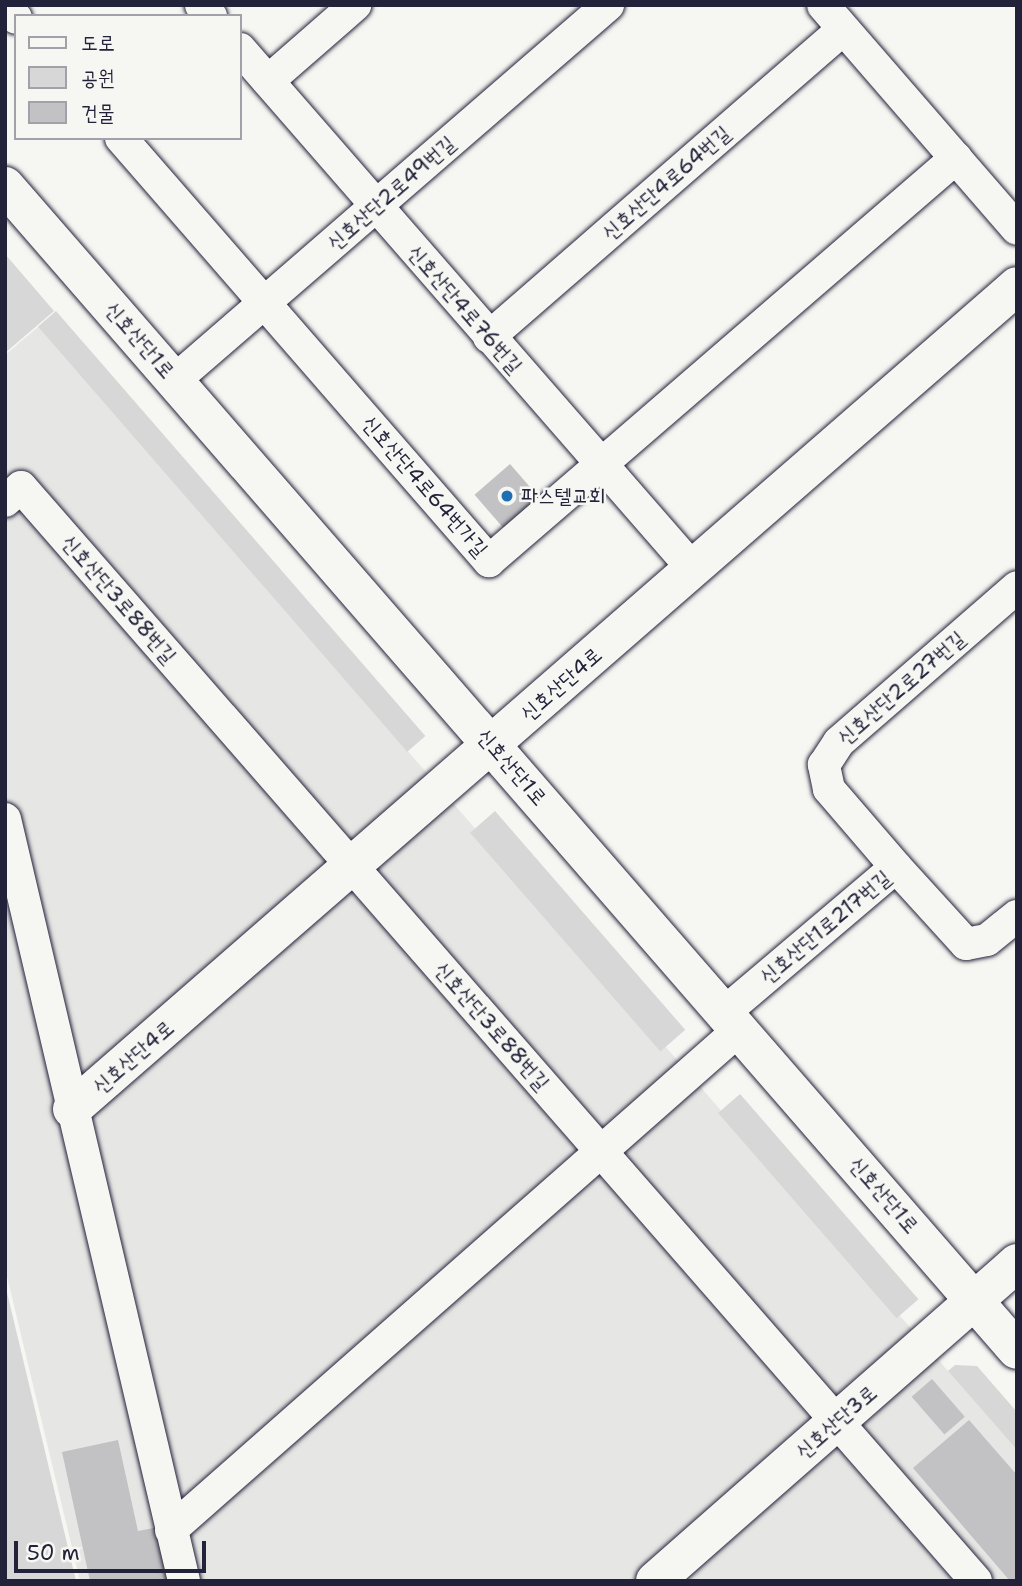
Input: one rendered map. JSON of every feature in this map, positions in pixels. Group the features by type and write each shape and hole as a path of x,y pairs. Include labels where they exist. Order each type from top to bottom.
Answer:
{"main road":[{"name":"신호산단1로","path":"5,186 1017,1350"},
{"name":"신호산단4로","path":"72,1109 1017,286"},
{"name":"신호산단3로","path":"655,1581 1017,1263"}],"street":[{"path":"268,81 355,5"},
{"name":"신호산단2로49번길","path":"175,380 608,5"},
{"path":"823,5 1017,229"},
{"name":"신호산단4로64번길","path":"489,337 843,29"},
{"name":"신호산단4로76번길","path":"242,51 693,569"},
{"name":"신호산단4로64번가길","path":"123,140 489,561 956,159"},
{"name":"신호산단3로88번길","path":"5,501 21,487 976,1581"},
{"name":"신호산단2로27번길","path":"896,867 829,789 824,765 828,754 1017,587"},
{"path":"5,819 184,1581"},
{"name":"신호산단1로217번길","path":"171,1530 601,1152 733,1021 896,867 966,944 987,940 1017,916"}],"shaded area":[{"path":"38,327 1017,1450 1017,1581 80,1581 5,1268 5,355"}],"green space":[{"path":"5,254 54,311 5,353"},
{"path":"56,311 425,736 407,752 38,327"},
{"path":"495,811 685,1030 660,1052 470,833"},
{"path":"740,1094 918,1299 897,1318 718,1113"},
{"path":"5,1284 76,1581 5,1581"},
{"path":"955,1365 977,1366 1017,1412 1017,1450 948,1371"}],"building":[{"name":"파스텔교회","path":"510,464 539,497 503,528 475,495"},
{"path":"932,1379 965,1417 944,1434 912,1397"},
{"path":"969,1420 1017,1475 1017,1581 1010,1581 913,1468"},
{"path":"118,1440 138,1531 159,1527 170,1581 90,1581 62,1452"}],"place":[{"name":"파스텔교회","path":"507,496"}]}
